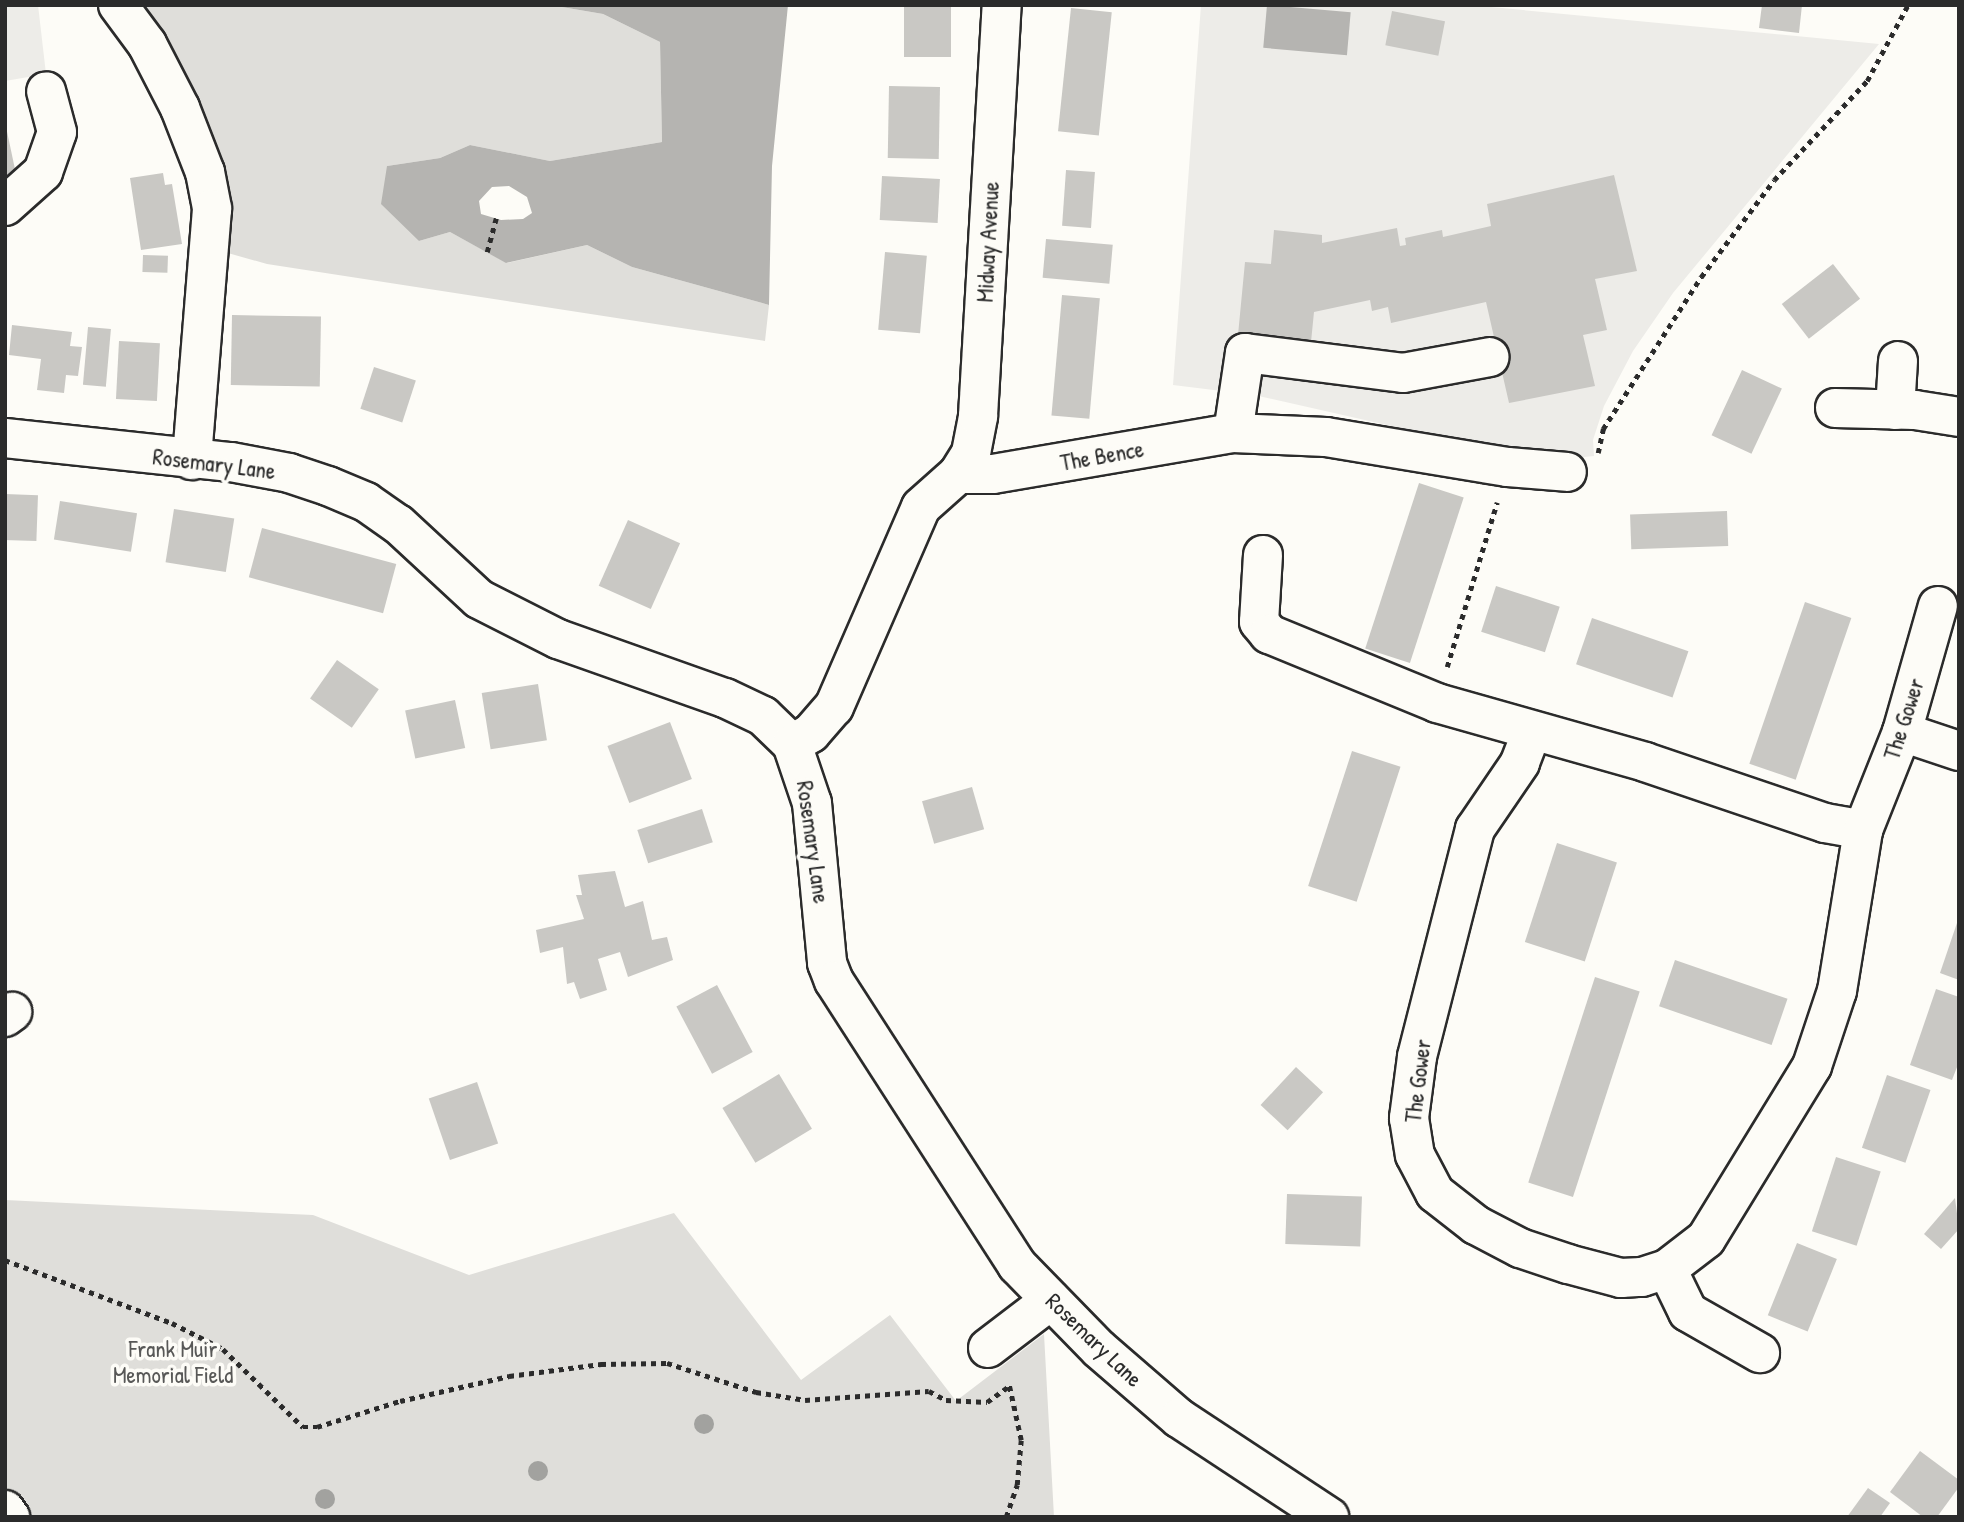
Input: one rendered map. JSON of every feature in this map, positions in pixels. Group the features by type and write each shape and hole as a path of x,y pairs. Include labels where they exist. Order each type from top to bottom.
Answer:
{"street":[{"path":"118,5 147,44 180,108 205,172 212,209 192,460"},
{"name":"Midway Avenue","path":"958,474 971,453 978,416 1002,5"},
{"path":"5,206 43,172 57,132 46,91"},
{"path":"1233,433 1245,353 1403,373 1490,357"},
{"path":"1895,410 1898,361"},
{"path":"1835,408 1895,410 1959,417"},
{"name":"The Bence","path":"958,474 993,474 1233,433 1326,437 1508,467 1567,472"},
{"name":"Rosemary Lane","path":"5,438 289,472 366,502 397,524 479,599 558,639 725,698 763,716 792,744 812,803 827,963 834,981 968,1193 1017,1265 1099,1349 1179,1418 1319,1514"},
{"path":"792,744 811,733 834,707 921,507 958,474"},
{"path":"1263,555 1259,622 1269,634 1437,704 1645,761 1825,822 1863,830"},
{"name":"The Gower","path":"1532,731 1520,763 1475,828 1417,1057 1409,1118 1415,1155 1435,1193 1476,1225 1520,1248 1621,1278 1667,1269 1706,1239 1812,1066 1837,991 1863,830 1902,732 1938,606"},
{"path":"1902,732 1959,751"},
{"path":"1667,1269 1688,1311 1760,1353"},
{"path":"988,1348 1051,1300"},
{"path":"5,1510 10,1517"}],"path":[{"path":"1567,472 1595,462 1603,429 1701,277 1774,180 1867,81 1908,5"},
{"path":"487,253 496,219"},
{"path":"1437,704 1508,467"},
{"path":"5,1260 172,1323 223,1349 303,1427 317,1427 400,1401 509,1376 601,1364 667,1363 756,1392 805,1400 929,1391 966,1404 987,1402 1010,1385 1021,1440 1017,1485 1006,1517"}],"shaded area":[{"path":"5,5 38,5 46,74 5,81"},
{"path":"550,5 788,5 772,166 769,305 632,267 587,245 506,263 450,232 419,241 381,204 387,166 440,158 470,145 550,161 662,142 660,42 603,14","holes":["509,186 527,197 532,213 523,219 501,220 481,214 479,201 492,187"]},
{"path":"1201,5 1470,5 1879,44 1673,293 1633,351 1604,406 1593,440 1594,456 1546,461 1254,395 1173,385"},
{"path":"1267,5 1351,12 1347,55 1263,48"}],"green space":[{"path":"118,5 550,5 603,14 660,42 662,142 550,161 470,145 440,158 387,166 419,241 450,232 507,263 587,245 632,267 769,305 765,341 267,264 210,248 212,209"},
{"name":"Frank Muir Memorial Field","path":"5,1200 313,1215 469,1275 674,1213 801,1380 890,1315 956,1401 1044,1334 1054,1517 5,1517"}],"building":[{"path":"904,5 951,5 951,57 904,57"},
{"path":"1762,5 1802,5 1799,33 1759,28"},
{"path":"1071,8 1112,12 1099,136 1058,131"},
{"path":"1392,11 1445,21 1438,56 1385,45"},
{"path":"889,86 940,87 939,159 888,158"},
{"path":"5,122 16,174 5,175"},
{"path":"1066,170 1095,172 1091,228 1062,226"},
{"path":"163,173 165,185 172,184 182,244 141,250 130,178"},
{"path":"1614,175 1637,271 1595,279 1607,330 1583,335 1595,386 1509,403 1486,302 1391,323 1388,307 1372,311 1370,300 1314,312 1311,342 1238,335 1245,262 1271,264 1274,230 1322,235 1322,243 1397,228 1400,246 1406,245 1405,238 1442,230 1443,237 1491,226 1487,204"},
{"path":"882,176 940,179 938,223 880,220"},
{"path":"1046,239 1113,245 1109,284 1043,278"},
{"path":"885,252 927,256 920,333 878,330"},
{"path":"143,255 168,256 167,273 142,272"},
{"path":"1833,264 1860,299 1809,339 1782,304"},
{"path":"1062,295 1100,298 1089,419 1051,416"},
{"path":"232,315 321,317 320,387 231,385"},
{"path":"12,325 72,332 70,346 82,347 78,376 66,375 64,393 37,390 41,359 9,355"},
{"path":"88,327 111,329 106,387 83,385"},
{"path":"119,341 160,343 157,401 116,399"},
{"path":"374,367 416,381 402,422 360,409"},
{"path":"1742,370 1782,389 1751,454 1712,435"},
{"path":"1419,483 1464,498 1410,663 1365,648"},
{"path":"5,494 38,495 36,541 5,540"},
{"path":"60,501 137,513 131,552 54,540"},
{"path":"174,509 234,519 226,572 166,562"},
{"path":"1727,511 1728,546 1631,549 1630,514"},
{"path":"628,520 680,543 651,609 599,586"},
{"path":"262,528 396,564 383,613 249,577"},
{"path":"1496,586 1560,607 1545,652 1481,632"},
{"path":"1805,602 1851,618 1796,780 1749,764"},
{"path":"1592,618 1688,651 1672,698 1576,664"},
{"path":"337,660 379,689 352,728 310,699"},
{"path":"538,684 547,740 491,749 482,693"},
{"path":"455,700 465,748 415,759 405,711"},
{"path":"670,722 692,779 629,803 607,746"},
{"path":"1352,751 1401,767 1357,902 1308,886"},
{"path":"972,787 984,829 934,844 922,801"},
{"path":"702,809 713,842 648,863 637,830"},
{"path":"1557,843 1617,862 1585,961 1525,942"},
{"path":"615,871 625,907 643,901 652,940 667,937 673,960 628,977 620,952 598,959 607,990 580,999 574,982 567,984 563,947 540,953 536,930 584,919 576,895 582,895 578,875"},
{"path":"1959,920 1959,980 1940,973"},
{"path":"1675,960 1788,999 1772,1045 1659,1006"},
{"path":"1595,977 1640,992 1573,1197 1528,1182"},
{"path":"717,985 753,1052 712,1074 676,1007"},
{"path":"1936,989 1959,997 1959,1062 1952,1080 1910,1065"},
{"path":"1296,1067 1323,1092 1288,1130 1261,1105"},
{"path":"779,1074 812,1129 755,1163 722,1108"},
{"path":"1887,1075 1930,1090 1905,1163 1862,1148"},
{"path":"477,1082 498,1143 450,1160 429,1099"},
{"path":"1836,1157 1881,1172 1857,1246 1812,1231"},
{"path":"1287,1194 1362,1197 1360,1247 1285,1244"},
{"path":"1955,1198 1959,1229 1941,1249 1924,1234"},
{"path":"1797,1243 1837,1259 1808,1331 1768,1315"},
{"path":"1920,1451 1959,1480 1959,1487 1937,1517 1923,1517 1890,1492"},
{"path":"1868,1488 1890,1503 1880,1517 1847,1517"}]}
